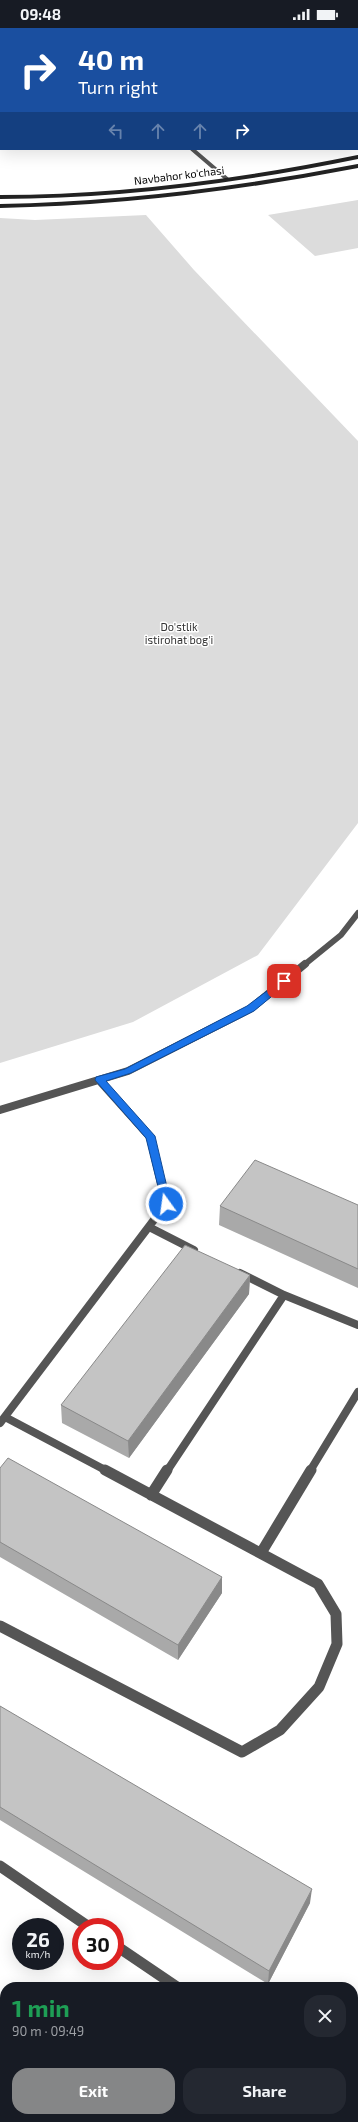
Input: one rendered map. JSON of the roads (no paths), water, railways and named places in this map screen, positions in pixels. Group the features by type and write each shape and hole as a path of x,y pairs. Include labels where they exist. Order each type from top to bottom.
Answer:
{"street":[{"path":"193,150 227,178"},
{"name":"Navbahor ko'chasi","path":"0,197 69,196 255,175 358,157"},
{"name":"Navbahor ko'chasi","path":"0,206 63,205 150,198 263,182 358,166"},
{"path":"255,175 263,182"},
{"path":"0,1110 128,1071 250,1008 341,935 358,913"},
{"path":"0,1626 242,1752 280,1730 319,1687 337,1644 336,1614 318,1584 151,1495 2,1420 166,1204 150,1136 99,1080"},
{"path":"149,1227 206,1256"},
{"path":"234,1270 284,1295 358,1325"},
{"path":"151,1495 284,1295"},
{"path":"261,1553 358,1392"},
{"path":"0,1866 76,1918"},
{"path":"124,1951 170,1982"}],"park label":[{"name":"Do'stlik istirohat bog'i","path":"179,632"}]}
